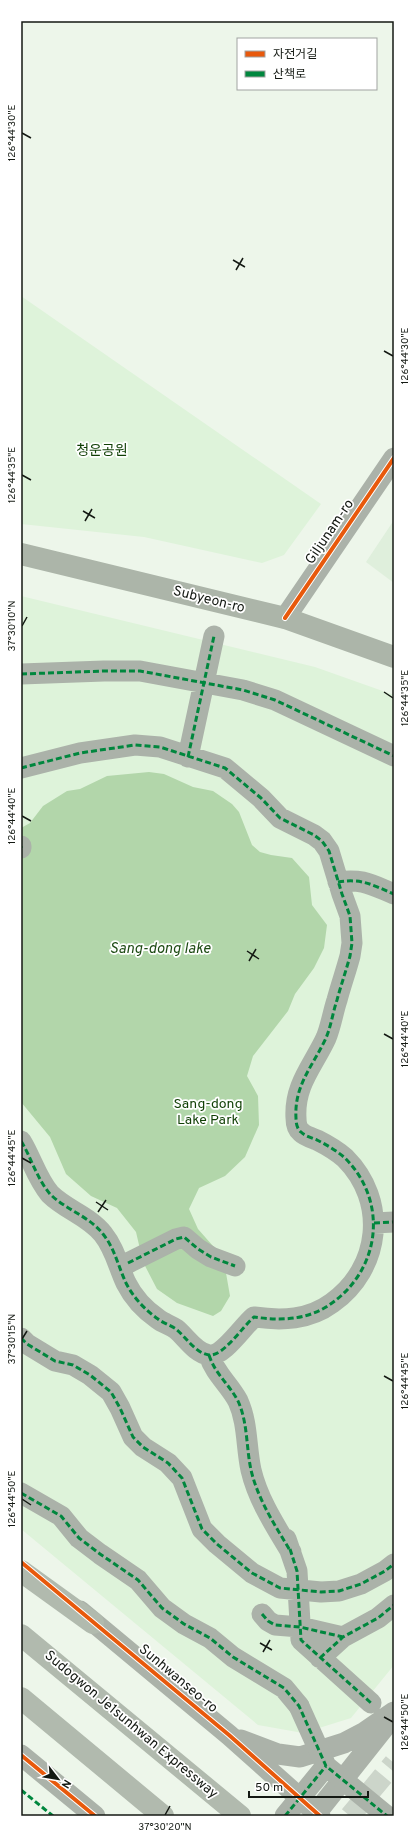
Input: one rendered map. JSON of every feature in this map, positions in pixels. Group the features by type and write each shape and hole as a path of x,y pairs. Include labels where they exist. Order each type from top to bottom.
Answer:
{"highway":[{"path":"21,1571 93,1623"},
{"name":"Sudogwon Je1sunhwan Expressway","path":"21,1635 240,1816"},
{"path":"21,1698 163,1816"}],"main road":[{"name":"Subyeon-ro","path":"21,554 284,618 394,657"}],"street":[{"name":"Giljunam-ro","path":"284,618 394,458"},
{"path":"188,757 214,636"},
{"path":"21,674 140,671 243,690 275,700 394,756"},
{"path":"21,768 80,753 135,745 160,747 225,768 261,798 280,818 314,835 322,841 329,851 350,916 352,943 350,956 326,1037 299,1088 295,1118 297,1127 301,1132 336,1151 352,1166 365,1186 384,1223 366,1261 352,1284 334,1302 323,1309 300,1318 278,1320 254,1317 246,1323 233,1340 217,1354 209,1355 200,1352 176,1329 154,1316 141,1304 126,1284 111,1245 93,1223 67,1208 49,1193 21,1141"},
{"path":"338,882 352,879 359,880 394,894"},
{"path":"134,1260 176,1239 184,1237 198,1249 231,1264"},
{"path":"21,1338 27,1344 55,1361 73,1365 90,1375 111,1392 133,1437 144,1447 168,1463 182,1478 202,1529 217,1544 252,1573 280,1588 321,1592 339,1591 361,1584 385,1571 394,1564"},
{"path":"209,1355 213,1367 237,1401 244,1420 251,1471 274,1524 291,1552"},
{"path":"21,1493 61,1516 79,1538 138,1580 162,1608 184,1624 210,1638 233,1657 284,1688 299,1706 326,1766 387,1816"},
{"path":"284,1532 297,1570 301,1640 371,1703"},
{"name":"Sunhwanseo-ro","path":"21,1562 229,1735 317,1815"},
{"path":"320,1658 343,1637 378,1618 394,1605"},
{"path":"262,1614 268,1621 275,1625 300,1627 343,1637"},
{"path":"229,1735 278,1754 300,1757 344,1743 365,1732 394,1712"},
{"path":"317,1815 394,1716"},
{"path":"21,1755 95,1816"},
{"path":"285,1816 326,1766"}],"shaded area":[{"path":"394,520 394,583 366,562"}],"green space":[{"name":"청운공원","path":"21,296 321,504 284,555 262,563 144,537 21,524"},
{"name":"Sang-dong Lake Park","path":"21,596 315,667 394,695 394,1665 351,1718 303,1733 258,1725 21,1529"}],"water":[{"name":"Sang-dong lake","path":"149,772 164,774 193,787 213,791 232,804 239,812 252,845 260,852 292,858 309,877 312,905 327,925 324,948 314,968 295,994 288,1011 253,1056 247,1076 258,1096 259,1125 245,1157 225,1176 199,1188 189,1209 198,1229 220,1254 226,1273 230,1296 221,1311 213,1316 177,1303 157,1289 143,1262 136,1232 117,1208 91,1196 66,1174 50,1137 21,1102 21,828 30,823 43,806 67,791 80,789 107,776"}],"tunnel":[{"path":"350,1816 394,1763"}],"marked path":[{"path":"188,757 214,636"},
{"path":"21,674 140,671 243,690 275,700 394,756"},
{"path":"21,768 80,753 135,745 160,747 225,768 261,798 280,818 314,835 322,841 329,851 350,916 352,943 350,956 328,1033 301,1086 296,1106 296,1122 299,1129 307,1136 324,1144 345,1158 359,1175 368,1194 373,1214 373,1234 369,1253 361,1272 348,1288 323,1309 295,1318 275,1319 254,1317 233,1340 220,1351 215,1354 204,1354 195,1348 176,1329 162,1322 148,1312 140,1303 126,1283 113,1252 103,1234 91,1222 56,1200 50,1194 41,1182 21,1141"},
{"path":"338,882 354,881 367,883 394,894"},
{"path":"374,1223 394,1222"},
{"path":"128,1263 176,1239 184,1237 198,1249 211,1257 235,1266"},
{"path":"21,1338 27,1344 55,1361 73,1365 90,1375 111,1392 133,1437 143,1447 168,1463 182,1478 202,1529 217,1544 252,1573 280,1588 321,1592 339,1591 361,1584 385,1571 394,1564"},
{"path":"209,1355 218,1373 231,1389 238,1401 244,1418 249,1461 254,1481 268,1513 291,1552"},
{"path":"21,1493 61,1516 79,1538 138,1580 162,1608 184,1624 210,1638 233,1657 284,1688 299,1706 326,1766 387,1816"},
{"path":"290,1549 297,1571 301,1640 371,1703"},
{"path":"320,1658 343,1637 378,1618 394,1605"},
{"path":"262,1614 268,1621 275,1625 300,1627 343,1637"},
{"path":"285,1816 326,1766"},
{"path":"21,1790 53,1816"}],"cycle path":[{"path":"285,618 394,458"},
{"path":"21,1562 229,1735 320,1816"},
{"path":"21,1755 95,1816"}]}
